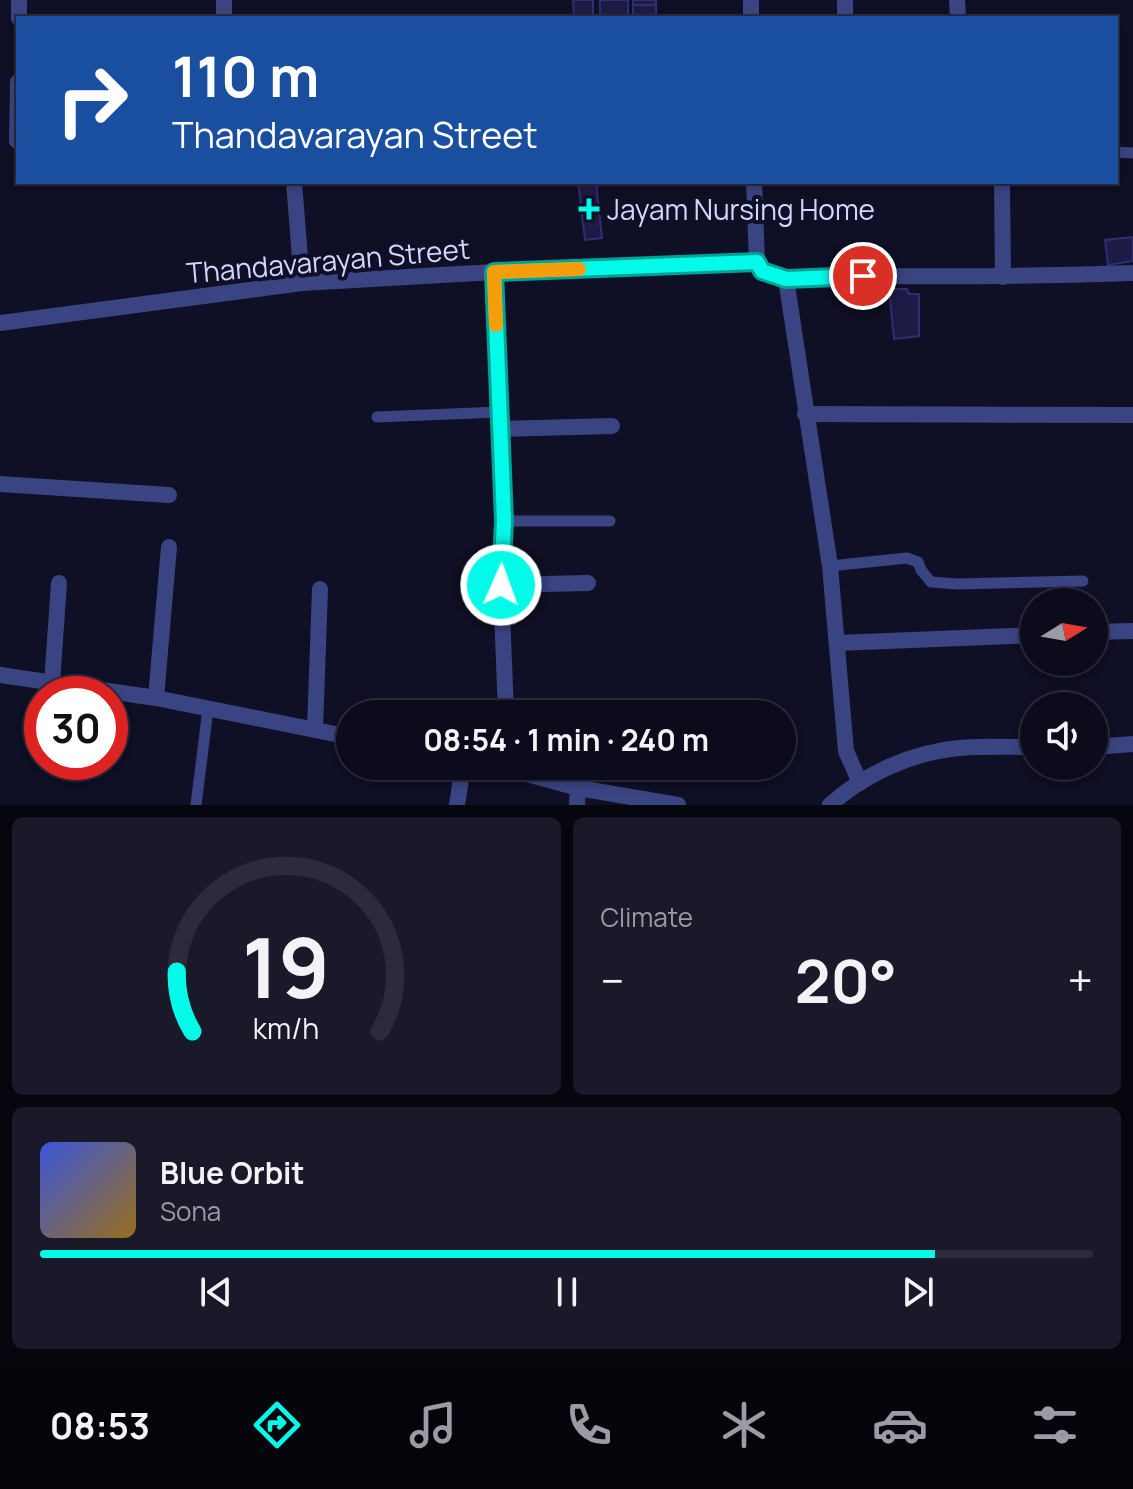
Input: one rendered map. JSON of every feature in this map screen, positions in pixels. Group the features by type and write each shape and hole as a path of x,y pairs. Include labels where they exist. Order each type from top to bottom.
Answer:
{"street":[{"path":"294,184 302,283"},
{"path":"754,184 757,262 762,271 786,279 1133,273"},
{"path":"1002,184 1003,277"},
{"name":"Thandavarayan Street","path":"0,323 302,283 757,262"},
{"path":"494,272 504,521 501,585 505,700"},
{"path":"786,279 830,566 846,751 860,783"},
{"path":"805,414 1133,415"},
{"path":"499,420 612,426"},
{"path":"0,484 169,495"},
{"path":"156,698 169,547"},
{"path":"52,676 59,583"},
{"path":"501,585 588,583"},
{"path":"315,730 320,589"},
{"path":"1108,632 1133,631"},
{"path":"837,643 1020,636"},
{"path":"0,675 24,679"},
{"path":"128,694 336,734"},
{"path":"1108,746 1133,744"},
{"path":"830,805 860,783 918,755 958,748 1020,747"},
{"path":"457,805 461,780"},
{"path":"536,780 577,797 678,805"}],"lane":[{"path":"377,417 499,420"},
{"path":"504,521 610,521"},
{"path":"830,566 907,558 918,562 931,582 1083,581"},
{"path":"196,805 208,709"}],"building":[{"path":"573,0 593,0 593,16 574,16"},
{"path":"600,0 628,0 628,16 600,16"},
{"path":"633,0 656,0 656,5 633,5"},
{"path":"633,5 656,5 656,16 633,16"},
{"path":"578,184 596,184 602,238 585,240"},
{"path":"1133,237 1133,261 1108,265 1105,240"},
{"path":"889,289 907,289 909,294 919,294 919,336 894,339"}],"slow traffic":[{"path":"496,325 494,272 579,269"}],"place":[{"name":"Jayam Nursing Home","path":"589,209"}],"route":[{"path":"501,585 504,521 494,272 757,262 762,271 786,279 863,276"}]}
